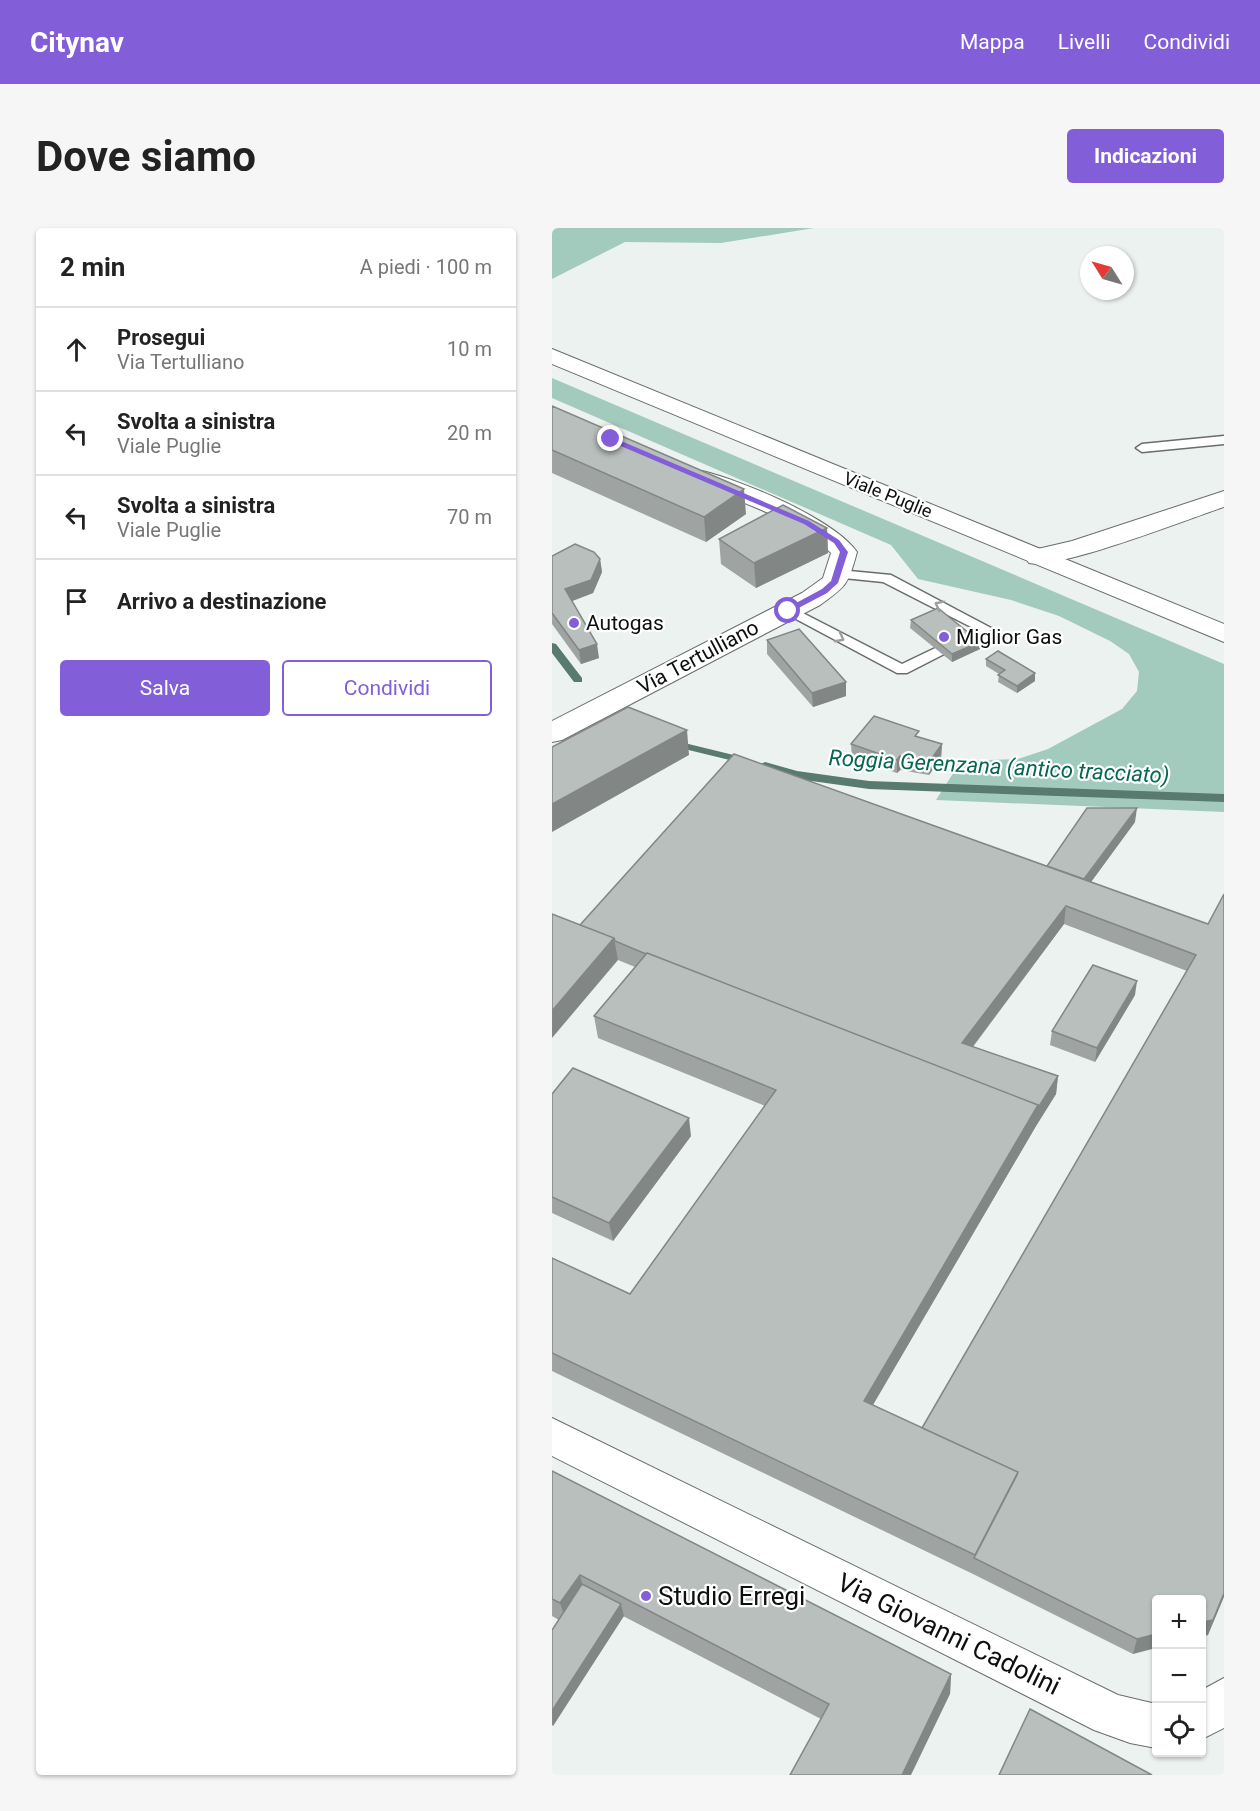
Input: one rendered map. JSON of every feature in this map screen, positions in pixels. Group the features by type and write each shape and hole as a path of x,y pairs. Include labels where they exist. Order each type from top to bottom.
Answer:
{"street":[{"name":"Viale Puglie","path":"552,356 1224,634"},
{"path":"676,467 824,532 837,541 844,552 839,574"},
{"path":"1038,557 1080,547 1224,499"},
{"name":"Via Tertulliano","path":"552,734 825,591 835,582 839,574"},
{"name":"Via Giovanni Cadolini","path":"552,1436 1110,1714 1152,1725"},
{"path":"1206,1714 1224,1700"}],"lane":[{"path":"1142,448 1224,440"},
{"path":"788,611 902,670 986,630 886,578 839,574"}],"green space":[{"path":"552,228 814,228 721,243 625,242 552,279"},
{"path":"552,378 1224,664 1224,812 936,800 961,761 1018,759 1048,749 1122,709 1137,691 1139,672 1129,654 1110,641 1059,616 1011,600 918,579 891,545 552,398"}],"building":[{"path":"552,406 744,489 704,517 552,450"},
{"path":"783,505 827,528 754,563 719,539"},
{"path":"575,544 594,552 600,559 591,580 565,589 597,644 579,650 552,613 552,556"},
{"path":"938,608 980,642 952,654 911,620"},
{"path":"799,629 846,682 812,693 767,640"},
{"path":"998,651 1035,673 1017,686 998,675 1005,670 986,659"},
{"path":"628,707 687,730 552,804 552,747"},
{"path":"874,716 919,731 915,736 942,744 929,762 900,756 897,760 851,744"},
{"path":"734,754 1208,924 1224,894 1224,1593 1213,1620 1206,1621 1206,1595 1152,1595 1152,1635 1137,1639 974,1558 1018,1472 922,1428 1196,955 1066,906 962,1043 1058,1076 1038,1108 1038,1105 646,954 580,925"},
{"path":"1087,808 1137,808 1084,879 1047,866"},
{"path":"552,914 614,938 552,1011"},
{"path":"647,953 1038,1105 864,1401 1018,1472 975,1555 552,1353 552,1258 630,1294 776,1090 594,1016"},
{"path":"1093,965 1137,981 1097,1048 1052,1031"},
{"path":"573,1068 689,1118 609,1223 552,1197 552,1094"},
{"path":"552,1471 951,1674 902,1775 790,1775 829,1704 580,1575 560,1603 552,1599"},
{"path":"582,1584 621,1604 552,1711 552,1630"},
{"path":"1030,1709 1152,1775 999,1775"}],"waterway":[{"name":"Roggia Gerenzana (antico tracciato)","path":"552,646 578,680"},
{"name":"Roggia Gerenzana (antico tracciato)","path":"672,743 746,761"},
{"name":"Roggia Gerenzana (antico tracciato)","path":"765,766 797,775 869,785 1224,798"}],"place":[{"name":"Autogas","path":"574,623"},
{"name":"Miglior Gas","path":"944,637"},
{"name":"Studio Erregi","path":"646,1596"}],"route":[{"path":"611,439 806,523 837,541 844,552 835,582 825,591 788,611"}]}
